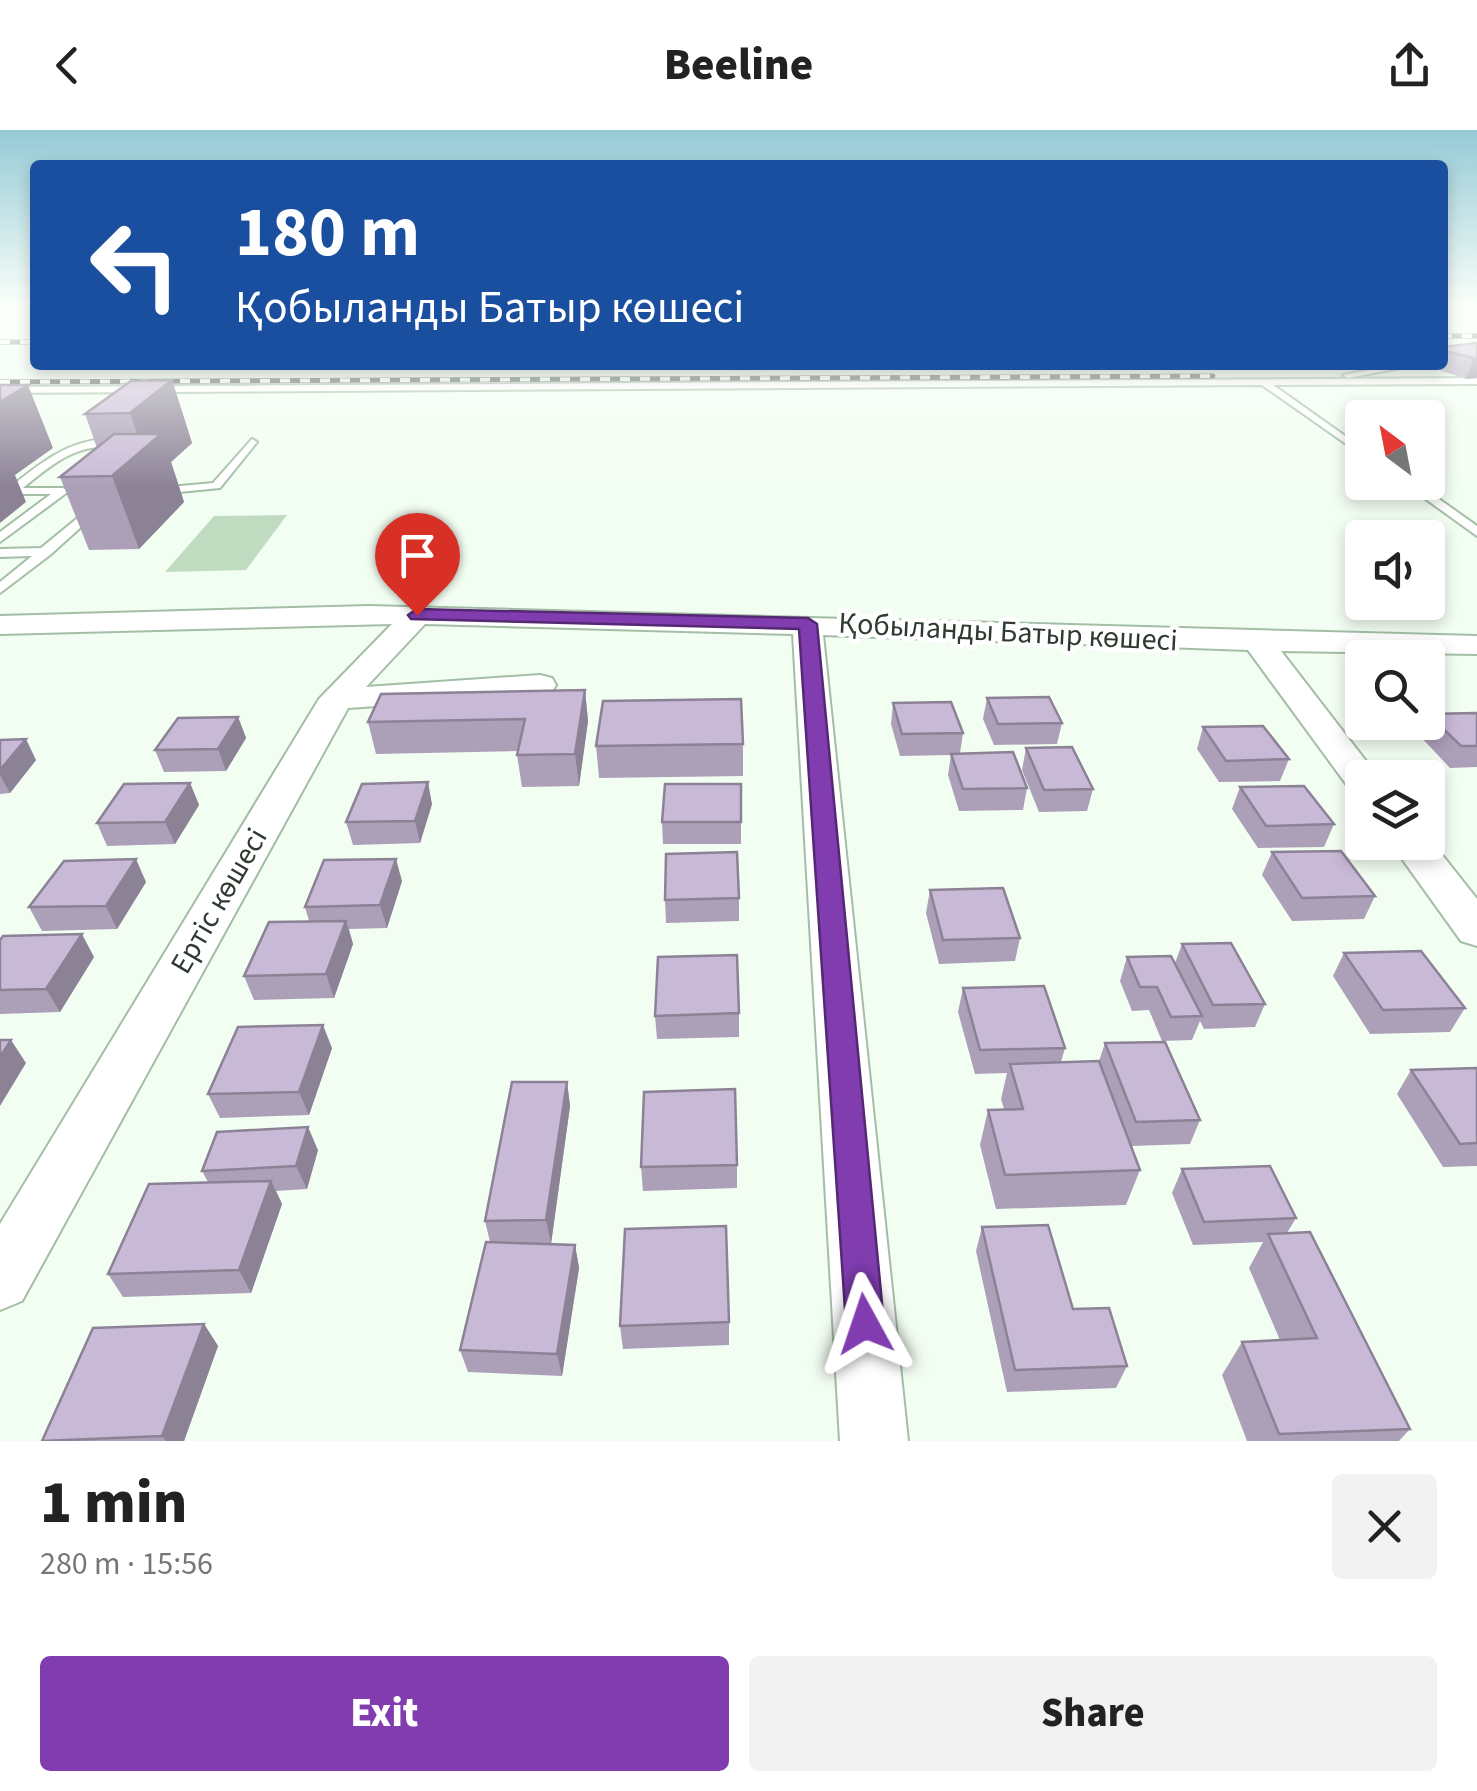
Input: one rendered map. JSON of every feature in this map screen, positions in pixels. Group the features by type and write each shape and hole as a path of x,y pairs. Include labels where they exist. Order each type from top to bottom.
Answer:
{"street":[{"name":"Қобыланды Батыр көшесі","path":"0,624 417,615 808,624 1259,643 1477,645"},
{"name":"Ертіс көшесі","path":"0,1280 336,699 417,615"},
{"path":"808,624 874,1441"},
{"path":"1259,643 1347,760"},
{"path":"336,699 540,685"},
{"path":"1424,860 1477,930"}],"lane":[{"path":"1298,384 1383,370"},
{"path":"0,390 1477,381"},
{"path":"1266,384 1345,440"},
{"path":"6,491 68,450 95,442 121,446 106,458"},
{"path":"152,491 216,486 252,442"},
{"path":"6,491 63,491 79,486"},
{"path":"0,538 63,491"},
{"path":"1432,500 1477,532"},
{"path":"0,589 100,504"},
{"path":"0,553 46,552"}],"green space":[{"path":"287,515 246,570 165,572 214,516"}],"building":[{"path":"172,380 130,413 85,414 131,381"},
{"path":"0,385 28,385 0,402"},
{"path":"114,434 161,434 112,476 60,477"},
{"path":"585,690 575,754 517,755 525,719 368,722 381,694"},
{"path":"1049,697 1062,723 998,724 987,698"},
{"path":"741,699 743,744 596,746 603,701"},
{"path":"951,702 963,733 902,734 893,703"},
{"path":"1477,713 1477,746 1461,746 1445,730 1445,714"},
{"path":"238,717 218,749 155,750 178,718"},
{"path":"1263,726 1289,759 1226,761 1203,727"},
{"path":"26,739 0,770 0,740"},
{"path":"1072,747 1093,789 1044,790 1026,748"},
{"path":"1013,752 1027,788 963,789 951,754"},
{"path":"428,782 415,821 346,822 362,784"},
{"path":"190,783 165,822 97,823 124,784"},
{"path":"665,784 741,784 741,822 662,822"},
{"path":"1304,786 1334,824 1266,826 1240,787"},
{"path":"1341,851 1375,896 1302,898 1272,852"},
{"path":"737,852 739,898 665,900 666,854"},
{"path":"136,859 106,906 29,907 64,861"},
{"path":"396,859 380,905 305,907 324,860"},
{"path":"1003,888 1020,938 943,940 930,890"},
{"path":"346,921 326,974 244,976 269,922"},
{"path":"82,934 46,989 0,990 3,936"},
{"path":"1231,943 1265,1004 1213,1005 1182,944"},
{"path":"1421,951 1465,1008 1383,1010 1344,953"},
{"path":"737,955 739,1013 655,1016 658,957"},
{"path":"1171,956 1202,1016 1171,1017 1157,987 1140,987 1127,957"},
{"path":"1044,986 1065,1048 980,1050 963,988"},
{"path":"323,1025 299,1092 208,1094 238,1027"},
{"path":"0,1040 11,1040 0,1057"},
{"path":"1165,1042 1200,1120 1136,1122 1105,1043"},
{"path":"1099,1061 1140,1170 1005,1175 988,1110 1023,1109 1010,1064"},
{"path":"1477,1068 1477,1143 1460,1144 1411,1070"},
{"path":"512,1082 567,1082 546,1220 485,1221"},
{"path":"735,1089 737,1165 641,1167 644,1092"},
{"path":"308,1127 296,1166 202,1171 217,1132"},
{"path":"1270,1166 1296,1218 1204,1222 1182,1169"},
{"path":"271,1181 239,1270 108,1274 149,1184"},
{"path":"1048,1225 1073,1309 1109,1308 1127,1366 1015,1370 982,1227"},
{"path":"726,1226 729,1322 620,1326 625,1229"},
{"path":"1310,1232 1410,1429 1279,1434 1242,1342 1317,1338 1268,1234"},
{"path":"486,1242 575,1245 557,1354 460,1350"},
{"path":"204,1324 162,1436 42,1441 93,1328"}],"railway":[{"path":"0,382 1213,376"}],"route":[{"path":"417,615 808,624 865,1324"}]}
